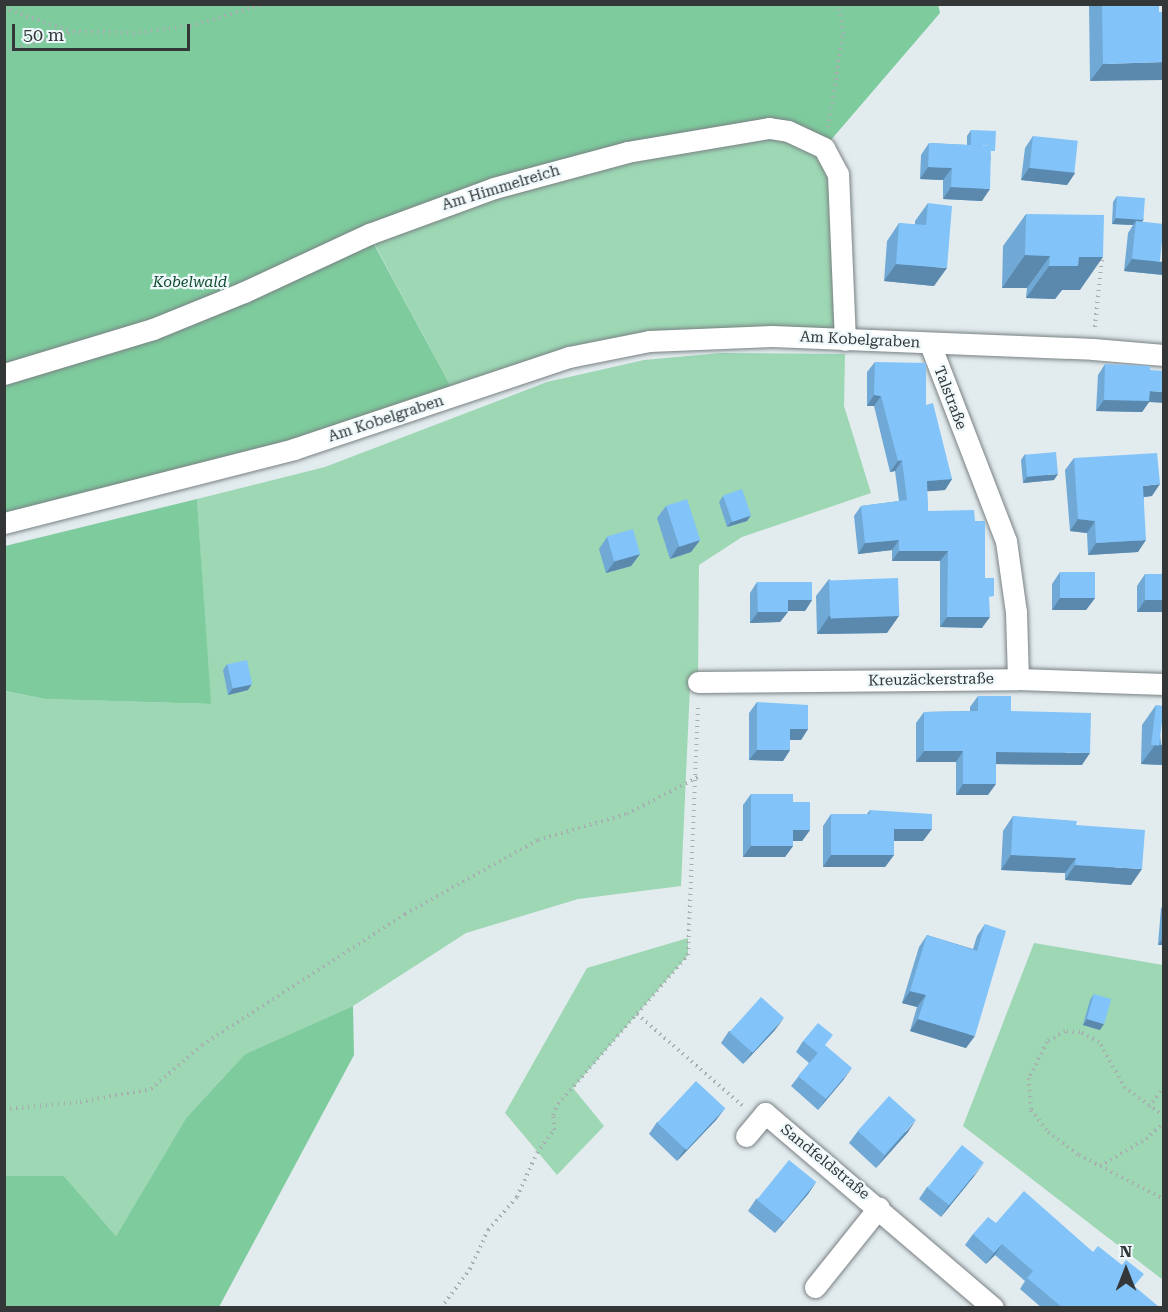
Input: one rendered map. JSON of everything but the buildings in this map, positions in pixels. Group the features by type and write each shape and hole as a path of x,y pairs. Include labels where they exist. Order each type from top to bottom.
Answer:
{"street":[{"name":"Am Himmelreich","path":"4,374 153,329 432,209 553,171 627,152 746,129 788,131 824,148"},
{"path":"824,148 833,160 842,191 845,340"},
{"name":"Am Kobelgraben","path":"4,523 294,449 593,350 705,336 930,344"},
{"name":"Talstraße","path":"1018,680 1013,581 1006,541 930,344 1093,349 1164,355"},
{"name":"Kreuzäckerstraße","path":"698,682 1018,680 1164,684"},
{"name":"Sandfeldstraße","path":"753,1128 765,1113 879,1207 993,1308"},
{"name":"Sandfeldstraße","path":"815,1287 879,1207"}],"path":[{"path":"4,52 73,32 133,33 190,26 265,4"},
{"path":"824,148 843,34 838,4"},
{"path":"4,8 73,32"},
{"path":"1093,349 1102,252"},
{"path":"441,1308 470,1269 488,1230 517,1197 537,1153 554,1130 553,1115 558,1104 688,955 698,777 698,682"},
{"path":"4,1109 80,1102 151,1089 202,1046 405,914 538,840 627,814 698,777"},
{"path":"637,1014 753,1128"},
{"path":"1164,1116 1125,1088 1106,1053 1090,1035 1065,1031 1047,1042 1029,1078 1031,1110 1048,1132 1100,1167 1164,1199"},
{"path":"1149,1107 1164,1086"},
{"path":"1100,1167 1146,1139 1164,1122"}],"green space":[{"name":"Kobelwald","path":"938,4 940,13 824,148 788,131 627,152 369,235 456,396 4,518 4,5"},
{"path":"769,128 833,160 845,340 649,341 456,396 369,234 432,209"},
{"path":"721,353 845,354 844,406 871,493 742,537 699,565 698,682 690,686 681,886 578,899 466,933 353,1006 245,1054 186,1118 116,1236 64,1176 5,1176 4,691 45,699 210,704 197,499 325,467 547,382 644,360"},
{"path":"197,499 211,704 45,699 5,691 5,546"},
{"path":"688,938 688,955 573,1088 604,1126 557,1175 505,1113 587,968"},
{"path":"1034,943 1163,965 1163,1280 963,1126"},
{"path":"353,1006 354,1055 219,1307 5,1307 5,1176 64,1176 116,1236 186,1118 245,1054"}]}
